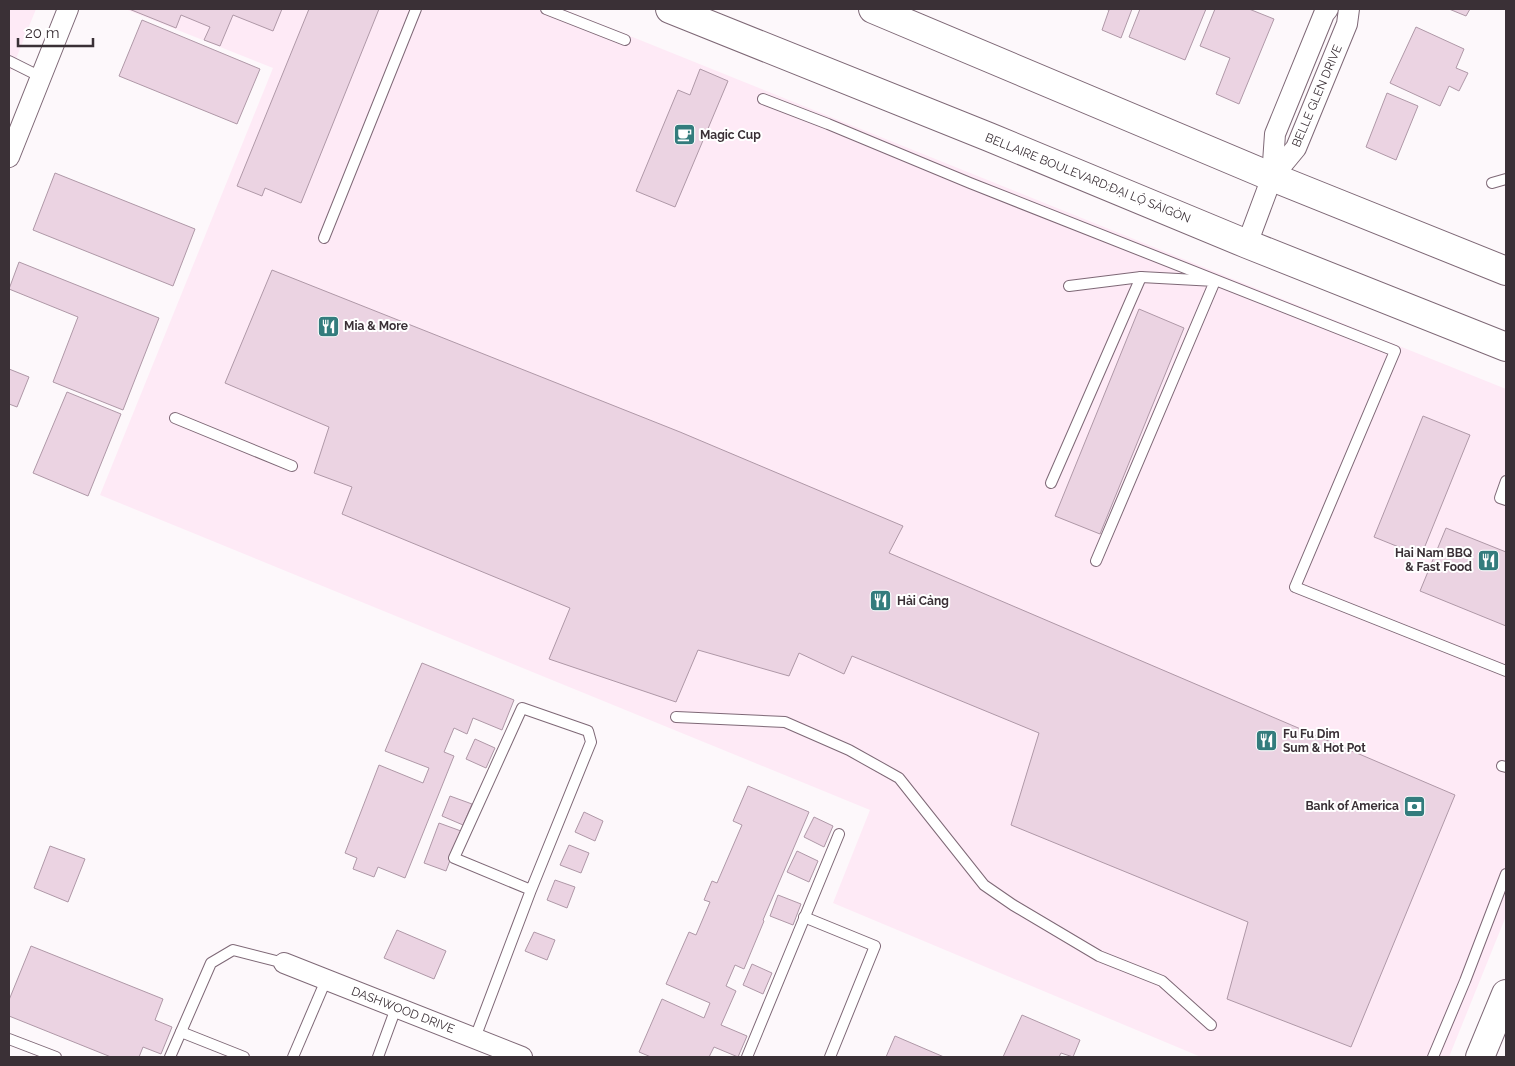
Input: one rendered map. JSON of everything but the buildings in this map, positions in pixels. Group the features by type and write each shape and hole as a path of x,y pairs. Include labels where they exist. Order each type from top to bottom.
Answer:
{"main road":[{"name":"BELLAIRE BOULEVARD;ĐẠI LỘ SÀIGÒN","path":"670,9 997,140 1247,244 1506,347"},
{"path":"873,9 1272,177 1506,271"},
{"path":"1480,1057 1506,994"}],"street":[{"path":"10,150 68,9"},
{"name":"BELLE GLEN DRIVE","path":"1247,244 1272,177 1275,134 1324,14 1328,9"},
{"name":"BELLE GLEN DRIVE","path":"1272,177 1296,148 1347,24 1349,9"},
{"name":"DASHWOOD DRIVE","path":"284,963 522,1057"}],"lane":[{"path":"324,238 416,9"},
{"path":"546,9 624,40"},
{"path":"9,61 41,77"},
{"path":"763,99 1395,352 1295,587 1506,671"},
{"path":"1492,183 1506,179"},
{"path":"1069,286 1141,277 1215,281"},
{"path":"1051,483 1141,277"},
{"path":"1096,560 1215,281"},
{"path":"175,418 292,466"},
{"path":"1506,481 1500,498 1506,500"},
{"path":"475,1038 531,890 591,742 588,731 522,708 454,858 531,890"},
{"path":"676,718 785,722 849,750 899,778 984,885 1013,905 1099,956 1162,982 1211,1025"},
{"path":"747,1057 839,834"},
{"path":"1433,1057 1465,981 1506,874"},
{"path":"804,917 875,946 830,1057"},
{"path":"170,1057 211,963 233,950 284,963"},
{"path":"293,1057 326,980"},
{"path":"378,1057 396,1008"},
{"path":"182,1032 244,1057"},
{"path":"9,1039 56,1057"}],"shaded area":[{"path":"9,9 36,9 9,76"},
{"path":"125,9 563,9 1506,389 1506,916 1449,1057 1201,1057 833,903 870,810 100,495 273,68"}],"place":[{"name":"Magic Cup","path":"684,135"},
{"name":"Mia & More","path":"328,326"},
{"name":"Hai Nam BBQ & Fast Food","path":"1488,560"},
{"name":"Hải Cảng","path":"881,601"},
{"name":"Fu Fu Dim Sum & Hot Pot","path":"1267,741"},
{"name":"Bank of America","path":"1415,806"}]}
